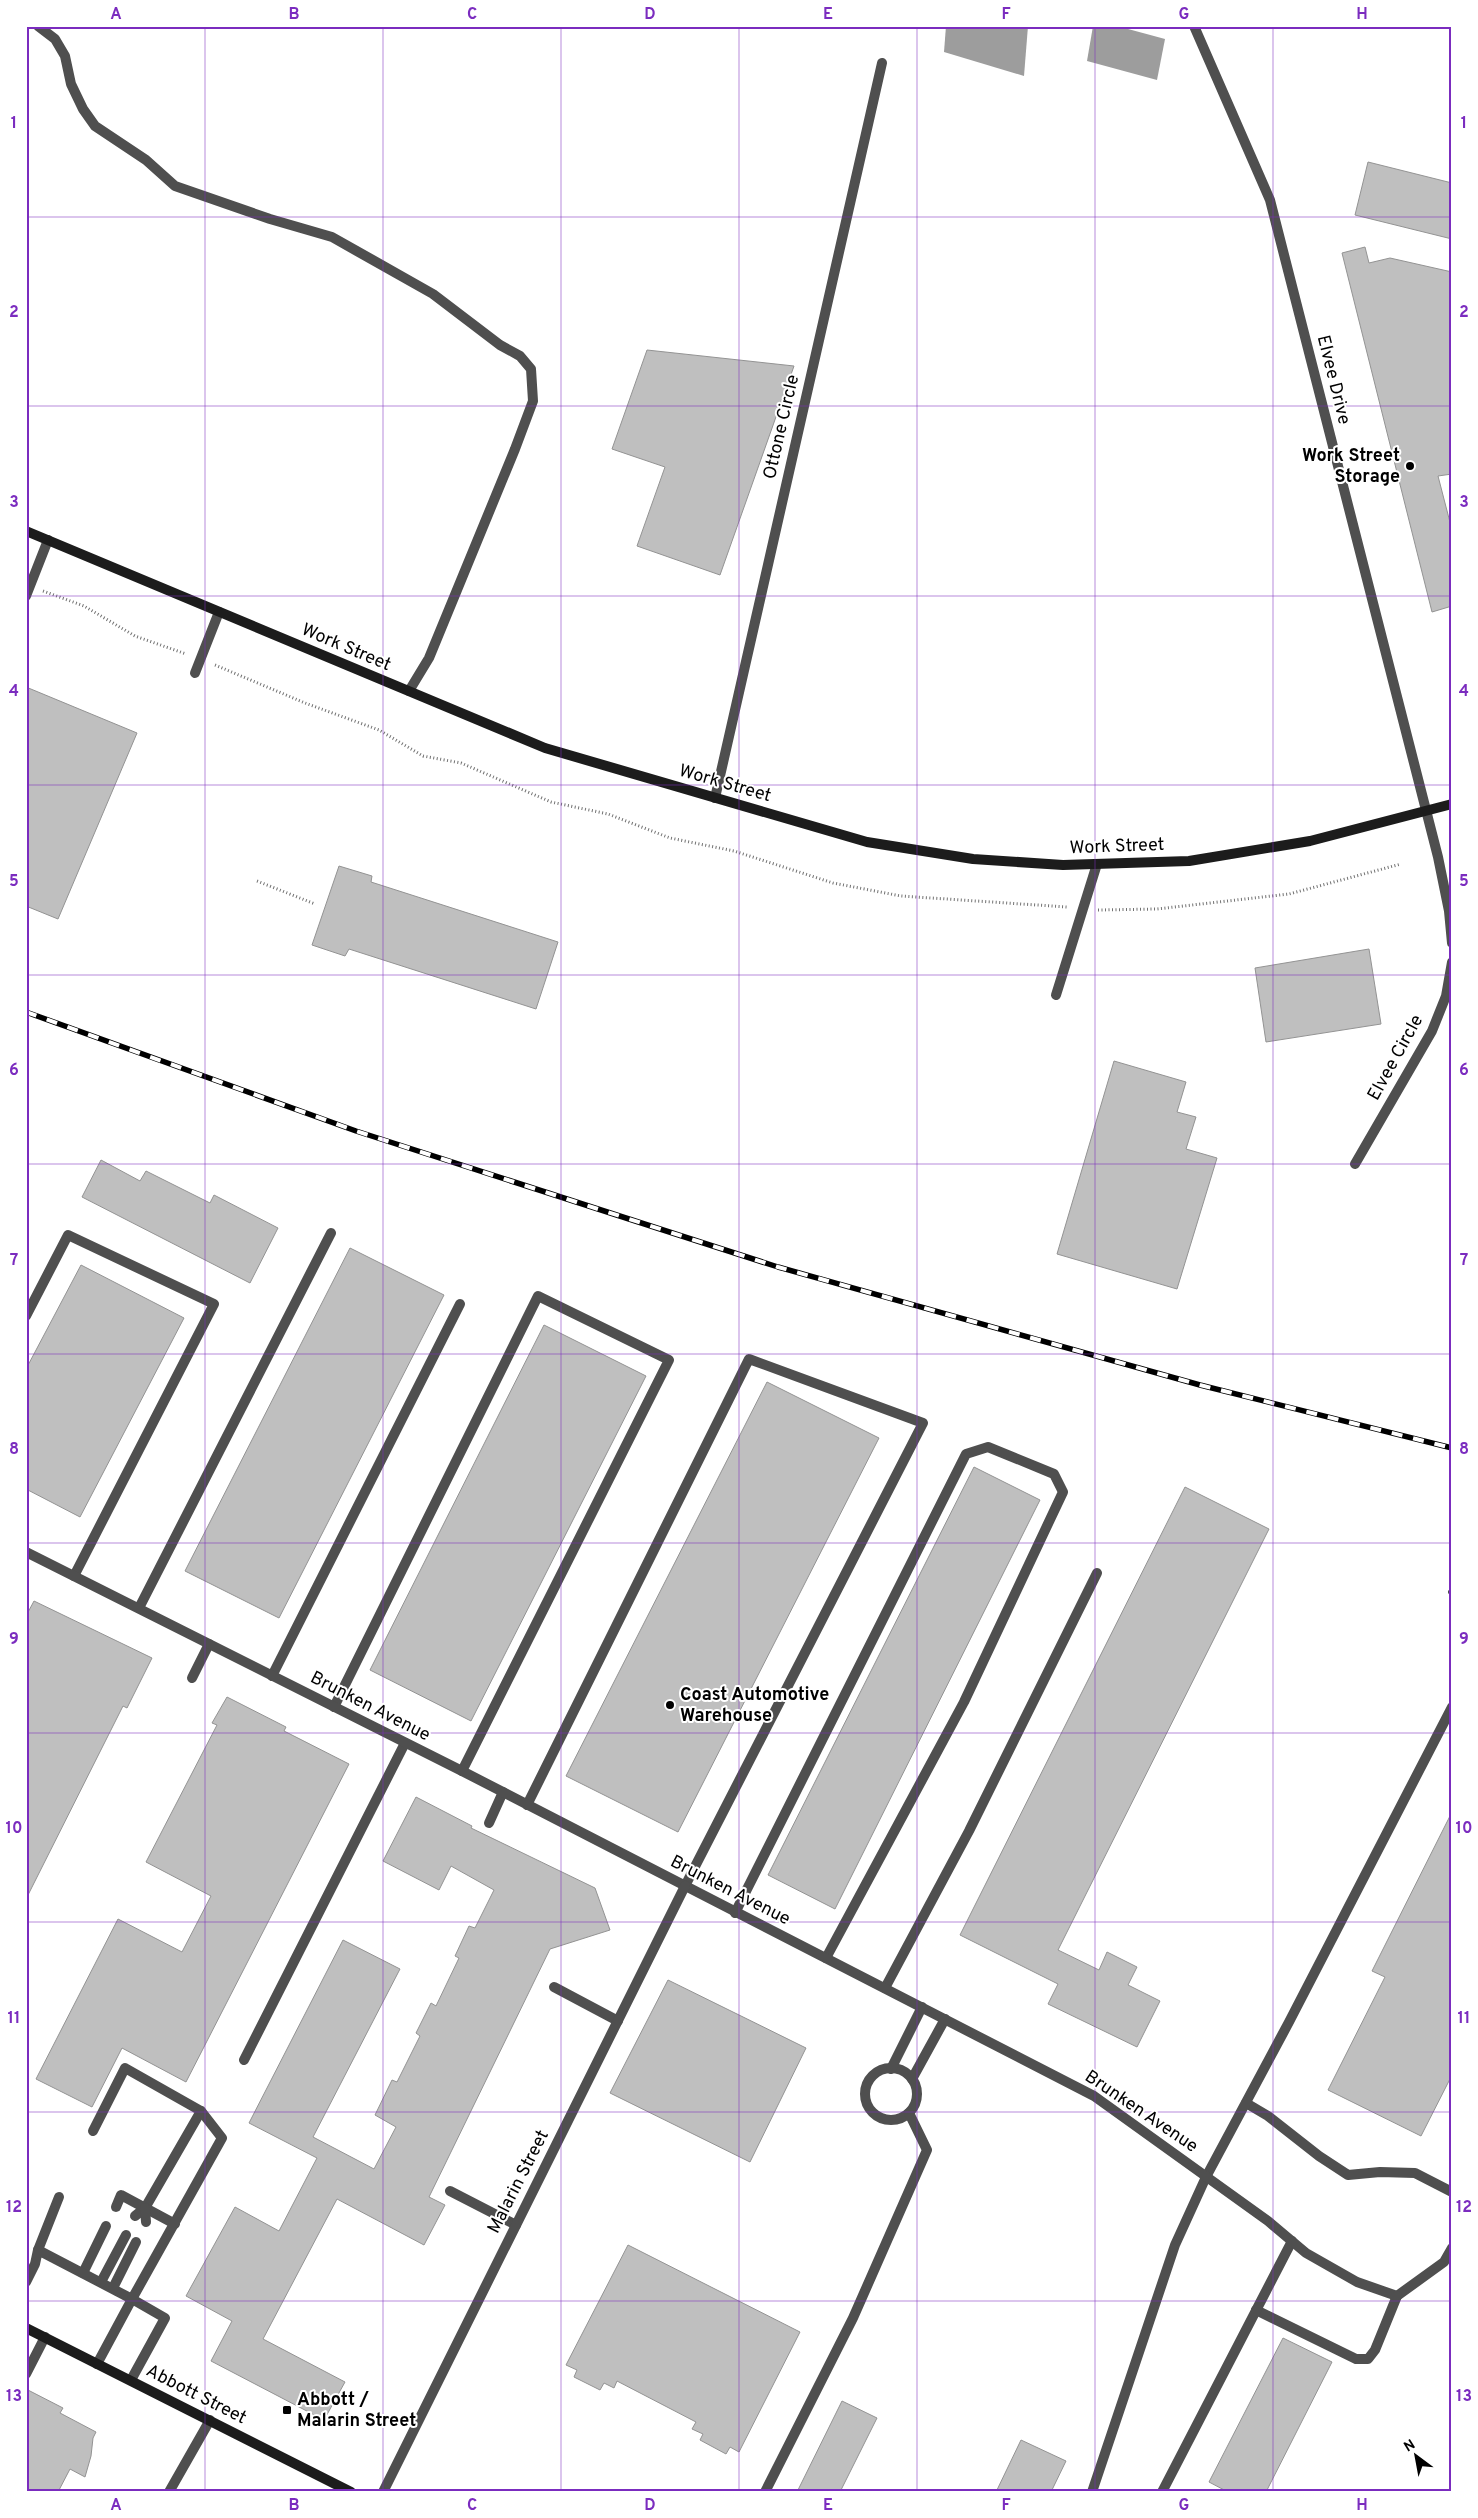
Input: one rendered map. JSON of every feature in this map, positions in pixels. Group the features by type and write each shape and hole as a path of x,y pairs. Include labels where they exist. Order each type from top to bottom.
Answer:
{"street":[{"path":"38,26 55,39 65,56 70,84 83,109 95,126 146,160 175,186 270,219 332,237 433,294 500,345 520,356 532,369 533,401 518,441 429,658 409,692"},
{"name":"Elvee Drive","path":"1194,26 1270,200 1425,810"},
{"name":"Ottone Circle","path":"715,798 882,63"},
{"name":"Work Street","path":"26,531 545,748 867,842 973,859 1063,865 1188,860 1310,841 1452,804"},
{"path":"26,596 48,540"},
{"path":"195,673 219,612"},
{"path":"1425,810 1443,884 1452,943"},
{"path":"1056,995 1097,864"},
{"name":"Elvee Circle","path":"1355,1164 1432,1031 1446,996 1452,962"},
{"path":"138,1608 331,1233"},
{"path":"26,1316 68,1235 214,1304 74,1576"},
{"path":"334,1707 538,1296 669,1360 462,1771"},
{"path":"272,1676 460,1304"},
{"name":"Malarin Street","path":"383,2492 685,1886 923,1423 749,1359 527,1805"},
{"path":"734,1913 966,1454 988,1448 1054,1474 1063,1492 964,1702 826,1958"},
{"name":"Brunken Avenue","path":"26,1552 462,1771 734,1913 826,1958 1094,2096 1206,2176 1292,2241 1306,2254 1357,2282 1397,2296"},
{"path":"885,1988 970,1831 1097,1572"},
{"path":"192,1678 209,1644"},
{"path":"1092,2492 1175,2245 1206,2176 1246,2103 1452,1707"},
{"path":"244,2060 405,1743"},
{"path":"489,1823 503,1792"},
{"path":"554,1987 618,2020"},
{"path":"891,2069 922,2007"},
{"path":"912,2079 944,2019"},
{"path":"93,2131 125,2068 201,2111 222,2138 97,2364"},
{"path":"891,2069 899,2070 912,2079 916,2093 914,2107 909,2112 894,2120 886,2120 871,2112 865,2096 869,2080 882,2070 891,2069"},
{"path":"1246,2103 1268,2116 1319,2156 1348,2175 1380,2172 1415,2173 1452,2192"},
{"path":"135,2216 146,2208 201,2111"},
{"path":"765,2492 853,2318 927,2150 909,2112"},
{"path":"450,2191 516,2225"},
{"path":"116,2207 121,2195 175,2224"},
{"path":"26,2282 35,2264 38,2250 59,2198"},
{"path":"146,2208 146,2222"},
{"path":"83,2273 106,2226"},
{"path":"101,2282 126,2235"},
{"path":"1162,2492 1292,2241"},
{"path":"113,2288 136,2242"},
{"path":"1256,2310 1356,2359 1368,2359 1375,2350 1397,2296 1444,2262 1452,2248"},
{"path":"38,2250 113,2288 165,2318 131,2380"},
{"name":"Abbott Street","path":"26,2328 351,2492"},
{"path":"26,2374 45,2337"},
{"path":"169,2492 210,2420"}],"path":[{"path":"257,881 315,904"}],"shaded area":[{"path":"946,26 1028,26 1024,76 944,52"},
{"path":"1093,26 1117,26 1165,39 1157,80 1087,61"}],"building":[{"path":"1368,162 1452,183 1452,239 1355,215"},
{"path":"1365,247 1369,263 1390,258 1452,272 1452,474 1438,476 1452,530 1452,606 1432,612 1342,253"},
{"path":"647,350 794,366 720,575 637,546 665,467 612,449"},
{"path":"26,687 137,733 58,919 26,906"},
{"path":"339,866 372,876 371,882 558,942 536,1009 349,949 345,956 312,945"},
{"path":"1369,949 1381,1024 1266,1042 1255,968"},
{"path":"1114,1061 1186,1082 1177,1112 1196,1117 1186,1149 1217,1158 1177,1289 1057,1254"},
{"path":"101,1160 140,1181 146,1171 210,1203 214,1195 278,1228 250,1283 82,1197"},
{"path":"350,1248 444,1295 279,1618 185,1571"},
{"path":"81,1265 184,1318 80,1517 26,1489 26,1369"},
{"path":"544,1325 646,1376 471,1721 370,1670"},
{"path":"767,1382 879,1438 678,1832 566,1776"},
{"path":"974,1467 1040,1500 835,1909 768,1875"},
{"path":"1185,1487 1269,1529 1058,1950 1099,1970 1107,1952 1137,1967 1128,1985 1160,2001 1137,2047 1048,2004 1058,1984 960,1935"},
{"path":"34,1601 152,1658 127,1708 123,1706 26,1899 26,1616"},
{"path":"227,1697 286,1727 284,1731 349,1764 186,2082 122,2048 92,2107 36,2079 118,1919 182,1952 211,1896 146,1862 217,1725 212,1723"},
{"path":"416,1797 472,1826 471,1828 595,1888 610,1930 550,1949 429,2197 445,2205 424,2245 337,2199 263,2339 345,2382 324,2420 211,2361 232,2321 186,2296 235,2207 279,2231 317,2158 249,2123 343,1940 400,1969 313,2137 374,2169 396,2127 375,2115 392,2080 397,2082 420,2036 416,2033 431,2003 436,2006 459,1958 455,1956 469,1926 475,1928 494,1890 451,1866 439,1890 383,1861"},
{"path":"1452,1812 1452,2075 1421,2136 1328,2090 1385,1977 1372,1971"},
{"path":"668,1980 806,2048 750,2162 610,2093"},
{"path":"628,2245 800,2332 739,2452 730,2447 726,2454 700,2440 703,2434 692,2429 696,2422 617,2381 614,2388 604,2383 600,2390 574,2377 577,2370 566,2365"},
{"path":"1283,2338 1332,2362 1266,2492 1228,2492 1209,2482"},
{"path":"26,2389 63,2408 60,2413 96,2432 85,2477 70,2469 58,2492 26,2492"},
{"path":"842,2401 877,2418 840,2492 797,2492"},
{"path":"1021,2440 1066,2461 1051,2492 996,2492"}],"railway":[{"path":"26,1012 356,1131 778,1267 1200,1385 1452,1448"}],"place":[{"name":"Work Street Storage","path":"1410,466"},
{"name":"Coast Automotive Warehouse","path":"670,1705"},
{"name":"Abbott / Malarin Street","path":"287,2410"}]}
